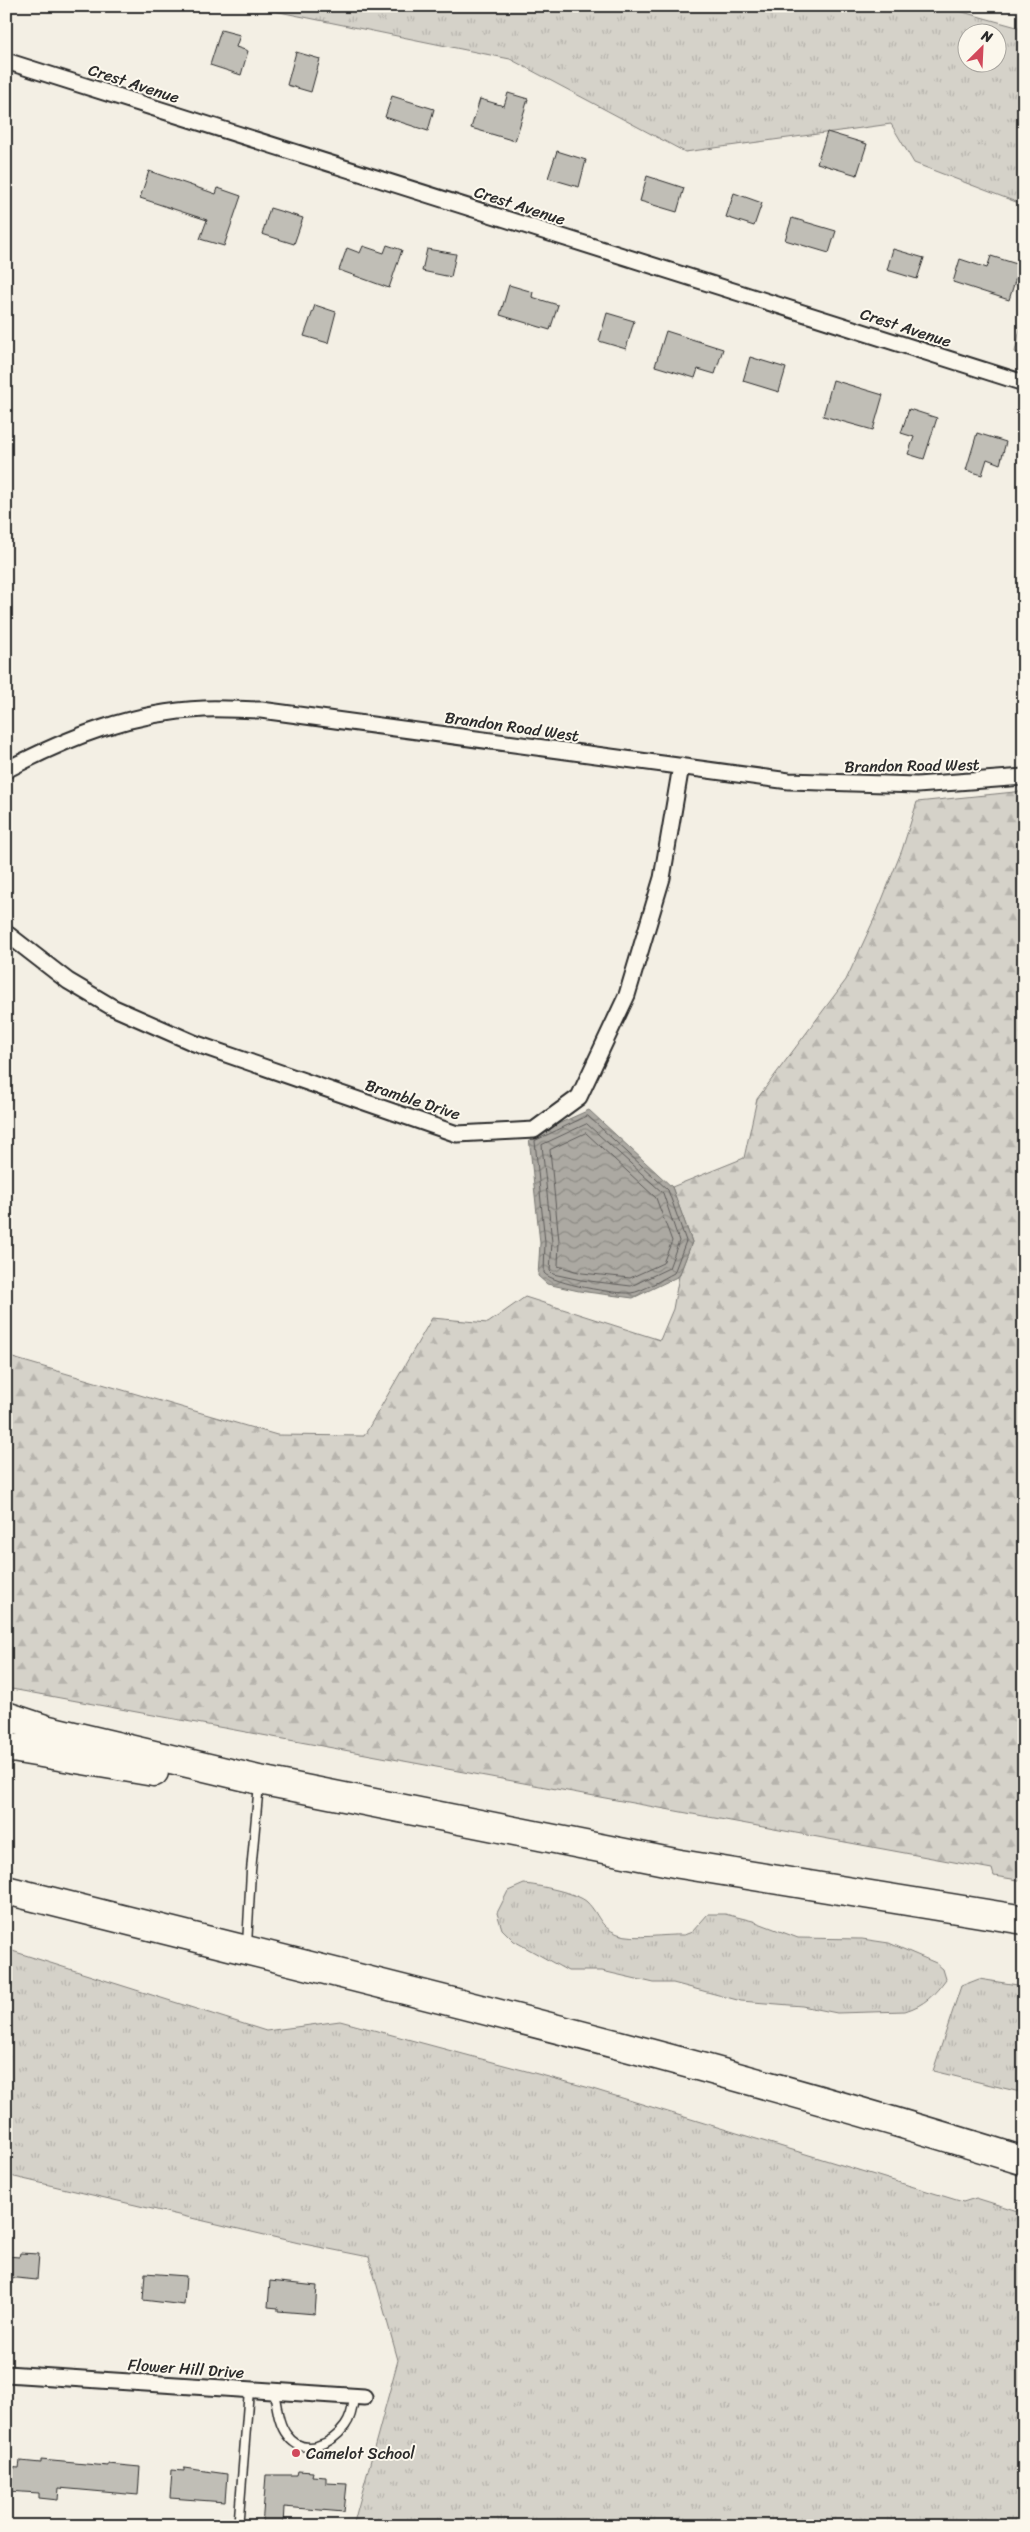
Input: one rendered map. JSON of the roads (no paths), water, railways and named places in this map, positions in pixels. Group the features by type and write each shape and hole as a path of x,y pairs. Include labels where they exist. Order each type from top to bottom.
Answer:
{"highway":[{"path":"6,1716 45,1729 259,1780 680,1864 1024,1920"},
{"path":"6,1748 205,1781 259,1780"},
{"path":"6,1890 832,2103 1024,2161"},
{"path":"6,1907 419,1995"}],"street":[{"name":"Crest Avenue","path":"6,61 1024,383"},
{"name":"Brandon Road West","path":"6,770 50,747 89,731 129,719 206,708 261,710 789,780 862,785 917,785 1024,777"},
{"name":"Bramble Drive","path":"6,933 68,981 112,1007 194,1043 457,1134 534,1130 579,1097 627,995 662,878 681,766"},
{"name":"Flower Hill Drive","path":"6,2374 359,2397"}],"lane":[{"path":"246,1951 259,1780"},
{"path":"239,2517 249,2390"},
{"path":"274,2392 280,2420 288,2437 298,2444 311,2447 329,2442 341,2431 359,2397"}],"water":[{"path":"589,1110 672,1187 692,1242 679,1276 633,1298 579,1291 547,1284 538,1276 540,1243 529,1137"}],"place":[{"name":"Camelot School","path":"296,2453"}]}
